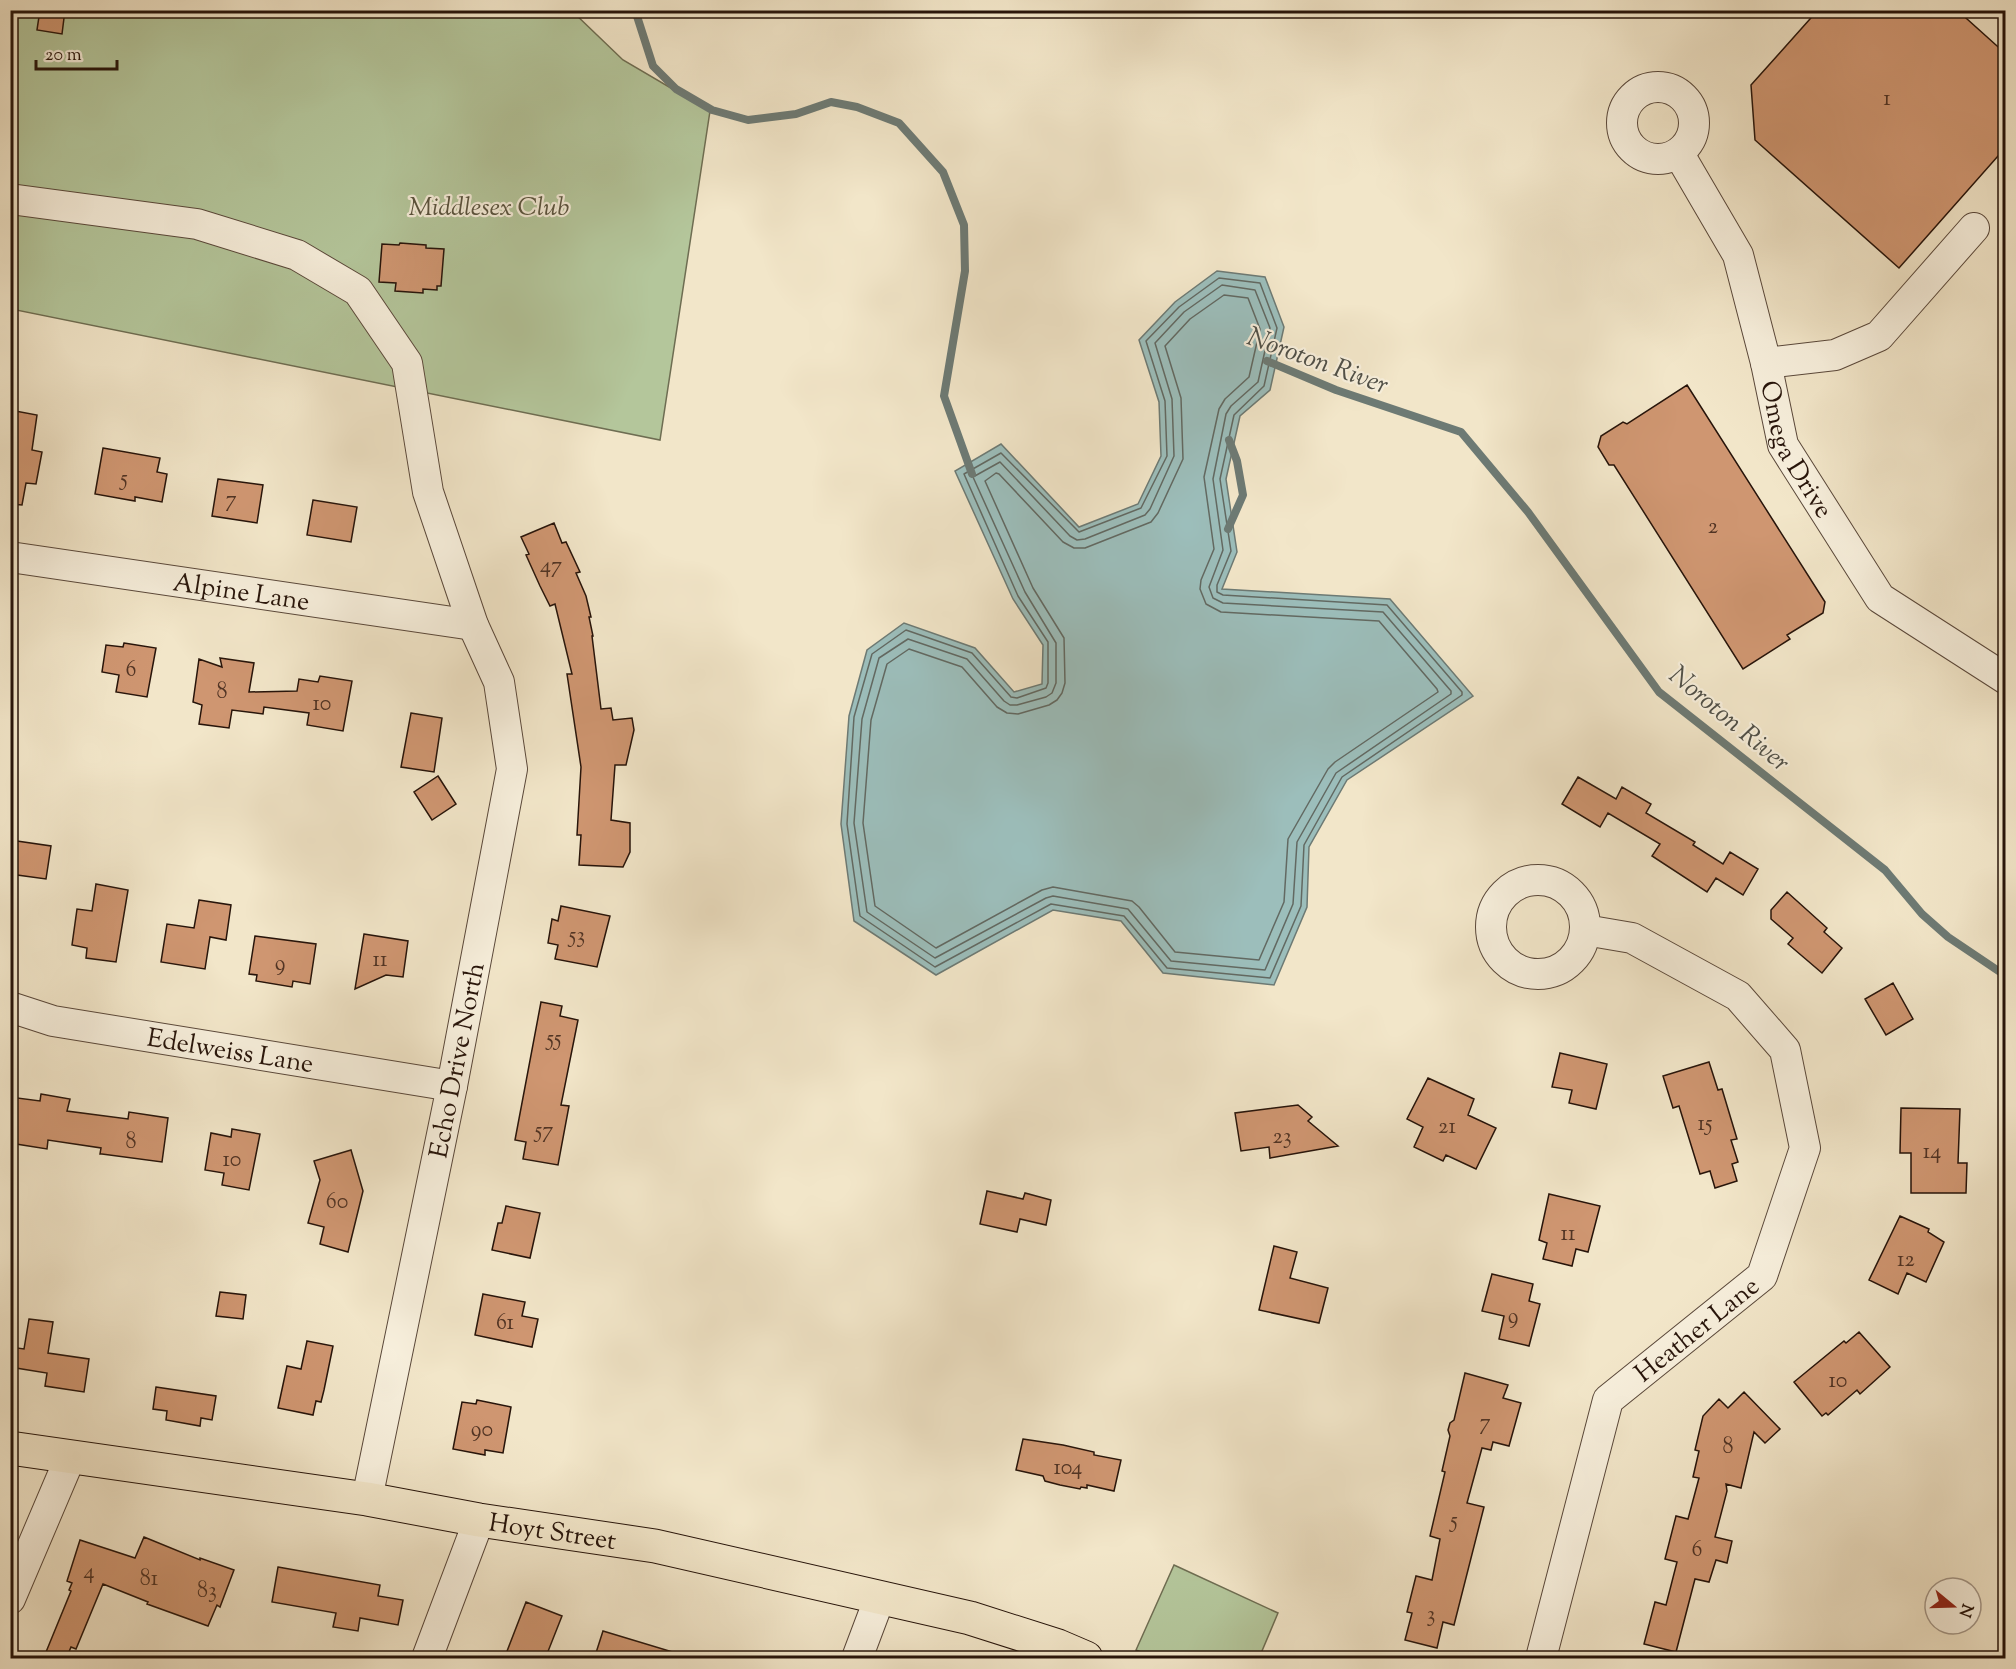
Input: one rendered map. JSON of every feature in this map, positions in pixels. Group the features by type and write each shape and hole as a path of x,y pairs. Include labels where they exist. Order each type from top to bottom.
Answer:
{"main road":[{"name":"Hoyt Street","path":"10,1448 367,1499 479,1520 655,1546 970,1618 1058,1646 1086,1659"}],"street":[{"name":"Omega Drive","path":"1678,154 1738,255 1766,363 1783,445 1880,598 2006,680"},
{"name":"Echo Drive North","path":"10,199 197,224 297,255 358,291 407,363 428,492 473,625 499,681 512,769 452,1086 367,1499"},
{"path":"1766,363 1835,355 1879,336 1974,228"},
{"name":"Alpine Lane","path":"10,556 473,625"},
{"name":"Heather Lane","path":"1540,1659 1608,1400 1762,1276 1805,1148 1785,1050 1738,996 1632,938 1585,930"},
{"name":"Edelweiss Lane","path":"10,1007 53,1021 452,1086"},
{"path":"10,1599 70,1458"},
{"path":"427,1659 479,1520"},
{"path":"857,1659 879,1597"}],"green space":[{"name":"Middlesex Club","path":"10,11 572,11 623,60 710,111 660,440 11,309"},
{"path":"1174,1565 1278,1613 1259,1658 1155,1658 1136,1650"}],"water":[{"path":"1217,271 1265,277 1284,327 1270,390 1240,416 1226,479 1237,552 1222,589 1390,599 1473,696 1347,780 1309,847 1307,907 1274,985 1163,973 1121,921 1053,910 936,975 854,921 841,824 849,716 867,650 904,623 975,648 1014,692 1042,684 1043,645 1013,599 955,471 1001,444 1079,527 1138,504 1161,456 1159,402 1139,340 1175,302"}],"building":[{"path":"40,10 65,10 62,34 37,30"},
{"path":"1818,10 1957,10 2006,54 2006,147 1899,268 1755,140 1751,85"},
{"path":"400,243 444,249 441,286 437,286 437,290 423,289 423,293 395,291 396,283 379,282 382,244 399,245"},
{"path":"1687,385 1825,602 1823,613 1787,635 1790,639 1743,669 1614,465 1609,465 1598,447 1601,436 1623,422 1627,424"},
{"path":"10,410 37,415 32,450 42,452 36,484 26,483 22,505 10,504"},
{"path":"103,448 160,458 157,472 167,474 162,502 135,497 135,501 95,494"},
{"path":"218,479 263,485 257,523 212,516"},
{"path":"313,500 357,507 351,542 307,535"},
{"path":"554,523 562,543 566,542 580,572 576,573 586,596 591,617 589,617 601,709 611,708 613,720 632,718 634,730 626,765 615,765 611,820 630,823 630,852 623,867 579,865 581,835 577,835 581,767 567,674 572,674 555,604 550,606 526,555 529,554 521,537"},
{"path":"124,643 156,648 147,697 116,692 119,675 102,672 106,645 123,647"},
{"path":"220,658 254,663 249,692 297,691 299,679 318,682 320,676 352,681 343,731 307,725 309,713 264,707 263,714 232,710 229,728 199,724 202,705 193,702 199,659 222,667"},
{"path":"411,713 442,718 434,772 401,767"},
{"path":"438,776 456,804 432,820 414,792"},
{"path":"1578,777 1616,799 1622,787 1651,804 1646,813 1695,842 1693,845 1723,864 1730,852 1758,869 1743,895 1716,878 1707,892 1652,856 1660,844 1608,813 1600,827 1562,804"},
{"path":"10,840 51,846 46,879 10,874"},
{"path":"96,884 128,890 116,962 86,958 87,948 72,945 77,909 92,911"},
{"path":"1787,892 1827,928 1824,932 1842,948 1822,973 1788,944 1793,938 1771,919 1771,910"},
{"path":"199,900 231,905 226,940 210,937 205,969 161,962 167,924 194,928"},
{"path":"561,906 610,916 597,967 555,959 558,945 548,943 552,919 558,921"},
{"path":"364,934 408,941 403,977 386,975 355,989"},
{"path":"255,936 316,944 310,984 293,981 292,987 256,981 257,975 249,974"},
{"path":"1893,983 1913,1019 1886,1035 1865,999"},
{"path":"541,1002 562,1006 560,1016 578,1020 561,1105 569,1106 558,1165 523,1159 526,1142 515,1140"},
{"path":"1560,1053 1607,1064 1596,1109 1569,1103 1572,1090 1552,1087"},
{"path":"1709,1062 1718,1090 1722,1089 1737,1139 1731,1140 1738,1162 1732,1164 1737,1181 1715,1188 1710,1171 1700,1174 1679,1106 1673,1108 1663,1076"},
{"path":"1428,1078 1474,1099 1468,1115 1496,1128 1476,1169 1446,1155 1443,1161 1414,1147 1423,1127 1407,1119"},
{"path":"41,1094 70,1099 67,1111 128,1119 129,1112 168,1118 162,1162 100,1154 101,1148 48,1140 47,1149 10,1143 10,1097 40,1101"},
{"path":"1298,1105 1312,1117 1308,1121 1338,1146 1270,1158 1269,1147 1241,1151 1235,1113"},
{"path":"1901,1108 1960,1109 1958,1163 1967,1163 1966,1193 1911,1193 1911,1153 1900,1153"},
{"path":"232,1129 260,1134 249,1190 222,1185 224,1173 205,1170 211,1133 231,1137"},
{"path":"351,1150 363,1191 348,1252 320,1244 324,1227 308,1223 320,1180 314,1161"},
{"path":"987,1191 1023,1199 1025,1193 1051,1200 1046,1225 1020,1219 1017,1232 980,1224"},
{"path":"1549,1194 1600,1206 1588,1252 1576,1249 1572,1266 1543,1259 1547,1243 1539,1240"},
{"path":"506,1206 540,1213 530,1258 492,1250 498,1223 502,1223"},
{"path":"1900,1216 1929,1229 1928,1232 1944,1242 1926,1282 1907,1273 1898,1294 1869,1280"},
{"path":"1274,1246 1297,1252 1290,1278 1328,1288 1319,1323 1259,1310"},
{"path":"1492,1274 1533,1284 1529,1301 1540,1304 1529,1346 1499,1339 1504,1316 1482,1311"},
{"path":"220,1292 246,1295 243,1319 216,1316"},
{"path":"483,1294 525,1302 522,1316 538,1319 532,1347 475,1335"},
{"path":"29,1319 53,1322 48,1353 89,1359 84,1392 45,1386 47,1373 10,1367 10,1347 24,1349"},
{"path":"1859,1332 1890,1367 1860,1394 1857,1390 1828,1415 1826,1413 1822,1416 1794,1382 1844,1341 1846,1343"},
{"path":"307,1341 333,1346 321,1402 316,1401 313,1415 278,1408 287,1366 301,1369"},
{"path":"1465,1373 1508,1385 1503,1398 1521,1403 1509,1446 1493,1442 1491,1450 1482,1448 1467,1503 1484,1507 1454,1625 1443,1622 1437,1648 1405,1640 1412,1613 1407,1612 1416,1576 1432,1580 1440,1539 1430,1536 1445,1472 1442,1471 1450,1436 1448,1430 1450,1423 1454,1420"},
{"path":"156,1387 216,1396 212,1420 201,1418 200,1426 166,1420 167,1411 153,1409"},
{"path":"1744,1392 1780,1429 1765,1443 1754,1432 1741,1488 1726,1484 1727,1491 1715,1537 1732,1541 1727,1563 1716,1560 1709,1582 1695,1579 1676,1652 1644,1644 1655,1602 1666,1605 1677,1562 1665,1559 1676,1516 1688,1519 1699,1478 1693,1477 1699,1451 1695,1450 1703,1416 1719,1399 1728,1408"},
{"path":"477,1400 511,1407 503,1453 485,1450 485,1455 453,1449 462,1402 476,1404"},
{"path":"1023,1439 1063,1445 1094,1452 1094,1455 1121,1460 1114,1491 1087,1485 1087,1488 1081,1487 1080,1489 1060,1485 1045,1481 1043,1476 1016,1470"},
{"path":"144,1537 200,1560 200,1558 234,1570 220,1607 217,1605 208,1626 147,1604 148,1602 103,1584 76,1649 71,1647 66,1659 46,1652 71,1591 69,1590 72,1583 67,1581 80,1540 135,1558"},
{"path":"278,1567 380,1585 378,1596 403,1600 398,1625 360,1618 358,1631 333,1627 336,1613 272,1602"},
{"path":"526,1602 562,1616 545,1659 504,1659"},
{"path":"603,1631 676,1653 675,1659 594,1659"}],"waterway":[{"name":"Noroton River","path":"635,10 653,66 676,89 712,110 748,120 796,114 831,102 857,107 899,123 943,172 964,225 965,271 944,396 972,474"},
{"name":"Noroton River","path":"1267,361 1336,390 1461,432 1528,512 1659,692 1885,870 1922,914 1948,937 2006,976"},
{"name":"Noroton River","path":"1228,529 1243,495 1237,461 1229,440"}]}
